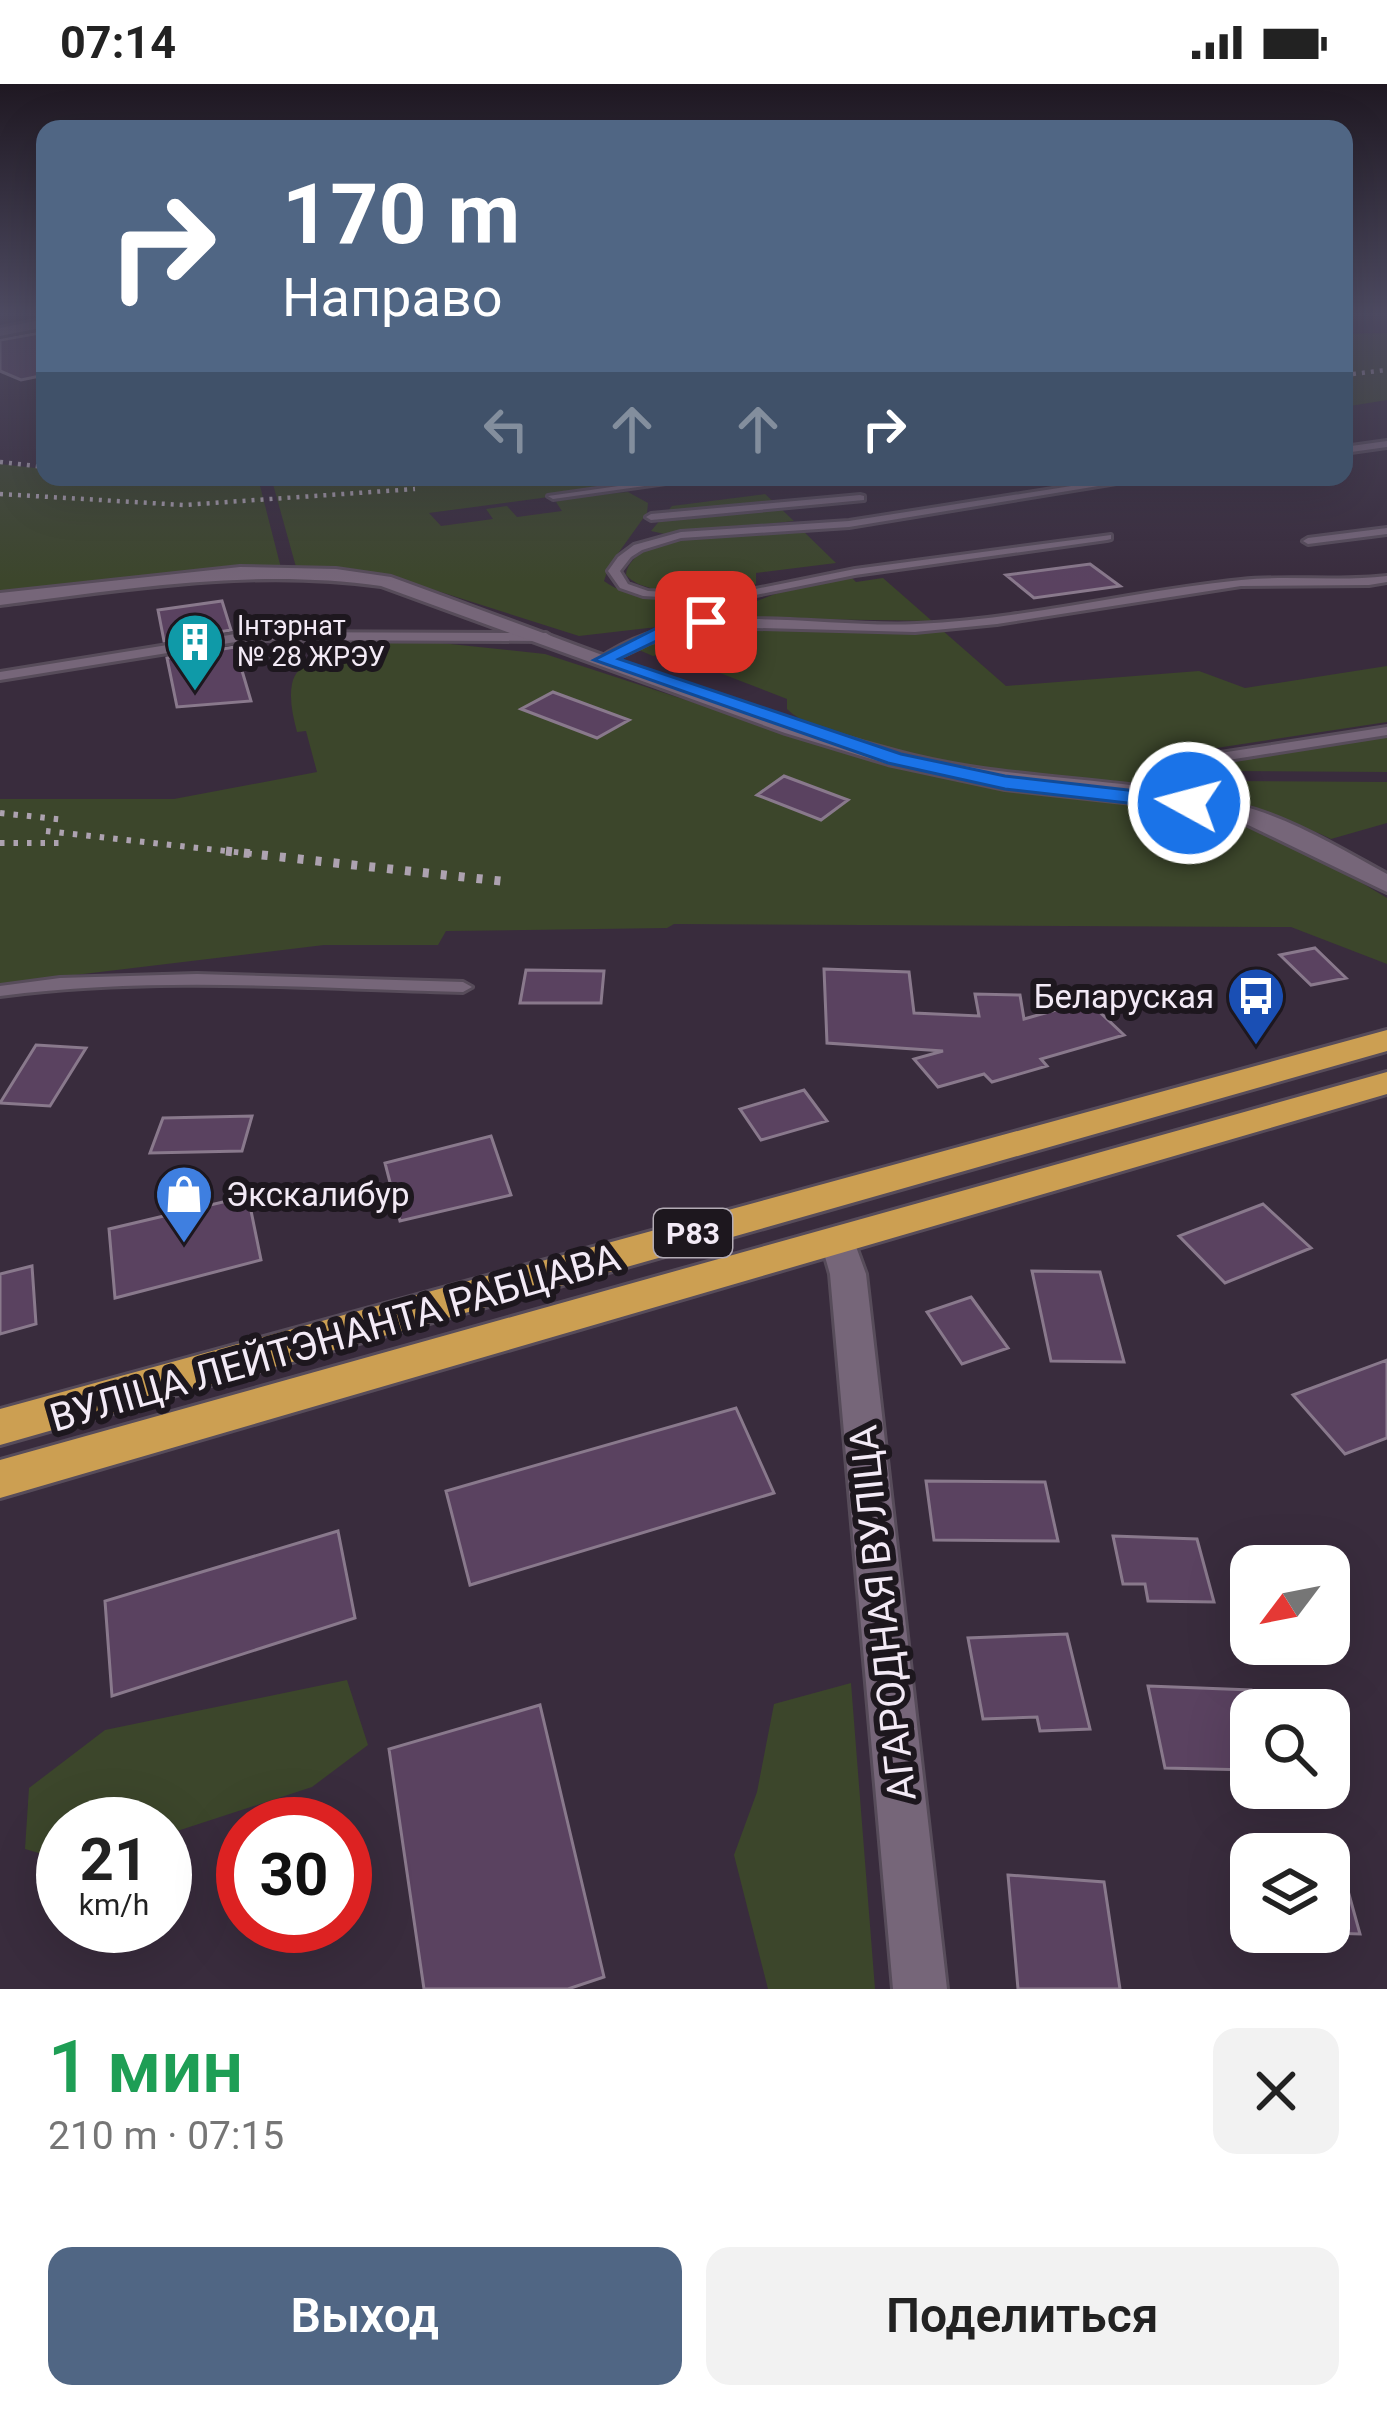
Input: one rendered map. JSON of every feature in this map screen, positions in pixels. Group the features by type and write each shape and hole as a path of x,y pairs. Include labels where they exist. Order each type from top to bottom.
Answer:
{"highway":[{"name":"ВУЛІЦА ЛЕЙТЭНАНТА РАБЦАВА","path":"0,1427 1387,1040"},
{"name":"ВУЛІЦА ЛЕЙТЭНАНТА РАБЦАВА","path":"0,1479 507,1339 838,1239 1387,1084"}],"street":[{"path":"0,599 224,575 327,573 403,586 603,660 896,759 1005,782 1221,809 1275,826 1387,884"},
{"name":"АГАРОДНАЯ ВУЛІЦА","path":"838,1239 848,1274 920,1989"}],"lane":[{"path":"1353,449 1387,443"},
{"path":"554,496 632,486"},
{"path":"641,486 654,501 643,530 616,565 617,580 646,594 709,599 1107,537"},
{"path":"643,530 708,532 837,525 1084,486"},
{"path":"643,530 860,498"},
{"path":"1308,541 1387,531"},
{"path":"603,660 661,632 717,621 918,628 1244,582 1328,584 1387,579"},
{"path":"709,599 717,621"},
{"path":"0,676 248,637 546,637"},
{"path":"1160,799 1200,765 1219,758 1387,731"},
{"path":"0,991 60,983 197,979 463,987"}],"green space":[{"path":"0,464 36,468 36,486 260,486 281,568 0,594"},
{"path":"274,486 631,486 429,513 441,526 493,519 486,509 507,506 517,517 562,511 556,502 562,498 628,492 648,503 647,513 609,566 604,581 694,611 688,619 657,627 579,636 406,581 296,567"},
{"path":"765,494 794,521 669,535 651,531 672,506"},
{"path":"800,528 836,563 756,573 756,584 708,592 651,588 626,575 634,560 650,548 674,540 730,531"},
{"path":"850,576 856,582 883,578 932,621 748,618 731,611 775,594"},
{"path":"731,625 942,630 1006,686 1199,671 1245,688 1387,666 1387,722 1197,751 1175,763 1165,782 1147,788 994,769 919,755 822,728 793,714 787,709 787,699 668,653 653,656 639,650 674,633"},
{"path":"412,640 545,654 891,767 1025,792 1194,812 1245,823 1387,898 1387,964 1291,927 674,924 667,928 446,931 438,945 324,945 0,984 0,799 174,799 317,772 306,731 297,732 293,714 291,690 299,670 310,660 343,647"},
{"path":"1387,736 1387,772 1222,771 1213,765 1249,755"},
{"path":"1218,781 1387,782 1387,823 1331,839 1231,801 1208,786"},
{"path":"347,1680 368,1745 312,1787 281,1797 216,1797 216,1818 192,1826 192,1797 36,1797 36,1852 25,1849 29,1788 105,1730"},
{"path":"851,1683 875,1989 768,1989 734,1855 757,1792 774,1704"}],"building":[{"path":"1090,564 1120,586 1034,598 1006,575"},
{"path":"222,601 231,630 164,641 158,610"},
{"path":"235,647 251,701 177,707 167,658"},
{"path":"553,692 629,720 597,738 521,709"},
{"path":"784,776 848,800 821,820 757,795"},
{"path":"1315,948 1346,978 1311,985 1280,955"},
{"path":"824,969 909,972 914,1013 979,1016 975,994 1020,995 1024,1019 1088,1001 1124,1035 1041,1059 1047,1066 992,1082 984,1074 938,1087 914,1059 943,1051 827,1043"},
{"path":"526,970 604,971 601,1003 520,1003"},
{"path":"36,1045 86,1048 50,1106 0,1103"},
{"path":"804,1090 827,1121 761,1140 740,1109"},
{"path":"252,1116 242,1151 150,1153 163,1118"},
{"path":"491,1136 511,1195 400,1221 385,1163"},
{"name":"Экскалибур","path":"248,1196 261,1260 115,1298 109,1229"},
{"path":"1263,1204 1311,1248 1225,1283 1179,1236"},
{"path":"32,1266 36,1324 0,1334 0,1274"},
{"path":"1032,1271 1100,1272 1124,1362 1051,1361"},
{"path":"971,1297 1008,1348 962,1364 927,1312"},
{"path":"1387,1360 1387,1438 1345,1454 1293,1395"},
{"path":"736,1408 774,1493 470,1585 446,1491"},
{"path":"926,1481 1045,1482 1058,1541 934,1540"},
{"path":"338,1531 355,1618 112,1696 105,1601"},
{"path":"1113,1536 1197,1539 1214,1602 1148,1601 1145,1584 1123,1584"},
{"path":"1067,1634 1090,1729 1040,1731 1037,1717 983,1719 968,1638"},
{"path":"1148,1686 1230,1689 1230,1770 1165,1768"},
{"path":"540,1705 604,1977 568,1989 424,1989 389,1749"},
{"path":"1008,1875 1104,1882 1120,1989 1018,1989"},
{"path":"1350,1898 1360,1934 1350,1934"}],"railway":[{"path":"0,462 36,466"},
{"path":"0,494 184,505 415,489"},
{"path":"0,813 66,820"},
{"path":"46,831 226,851"},
{"path":"0,843 64,843"},
{"path":"226,851 509,882"},
{"path":"226,851 253,854"}],"place":[{"name":"Інтэрнат № 28 ЖРЭУ","path":"195,693"},
{"name":"Беларуская","path":"1256,1047"},
{"name":"Экскалибур","path":"184,1245"}],"route":[{"path":"706,622 661,632 603,660 793,728 947,772 1189,803"}]}
